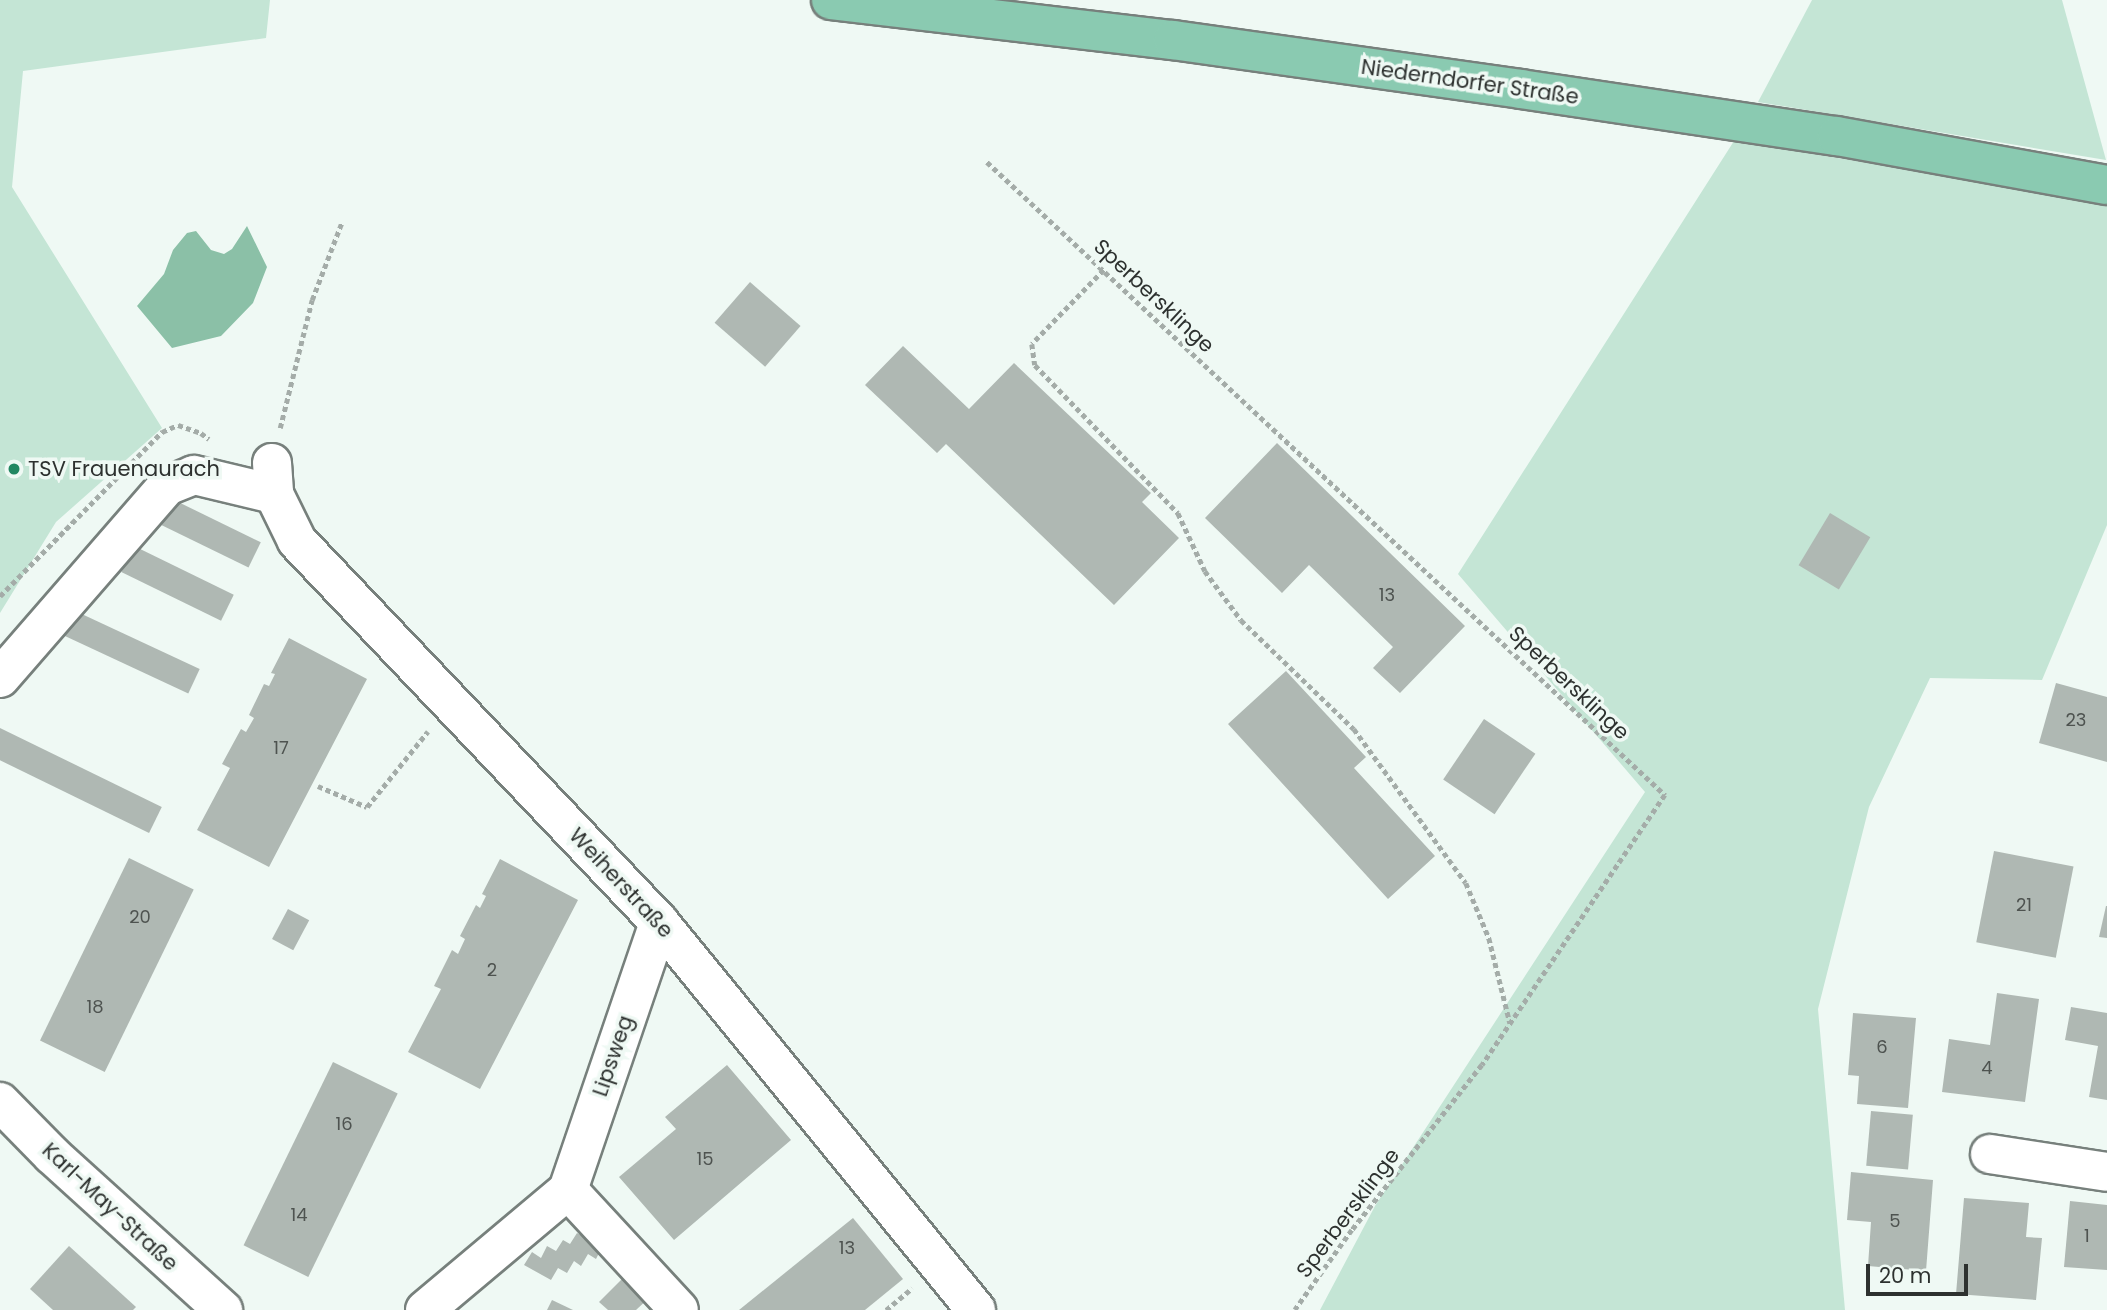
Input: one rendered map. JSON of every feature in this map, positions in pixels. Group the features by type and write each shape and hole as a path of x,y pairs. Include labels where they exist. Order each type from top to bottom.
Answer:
{"main road":[{"name":"Niederndorfer Straße","path":"831,0 1173,40 1521,89 1837,136 2107,185"}],"street":[{"path":"0,678 167,486 194,475 273,478"},
{"name":"Weiherstraße","path":"273,478 297,541 659,922 975,1310"},
{"name":"Lipsweg","path":"568,1190 659,922"},
{"name":"Karl-May-Straße","path":"0,1102 52,1155 223,1310"},
{"path":"1990,1154 2107,1172"},
{"path":"425,1310 568,1190 679,1310"}],"path":[{"name":"Sperbersklinge","path":"987,162 1665,794 1482,1065 1352,1230 1295,1310"},
{"path":"273,478 312,300 342,222"},
{"path":"1104,270 1032,344 1035,365 1178,513 1205,571 1241,620 1354,729 1466,883 1489,938 1510,1024"},
{"path":"318,786 367,807 451,703"},
{"path":"886,1310 914,1286"}],"shaded area":[{"path":"0,0 270,0 266,38 23,71 12,187 162,428 56,522 0,613"},
{"path":"1812,0 2062,0 2106,160 1758,102"},
{"path":"1734,141 2107,202 2107,525 2042,680 1930,678 1869,807 1818,1009 1845,1310 1320,1310 1375,1206 1645,792 1458,574"},
{"path":"247,226 267,267 253,303 221,336 172,348 137,306 164,274 173,250 187,233 196,231 211,250 224,254 232,249"}],"building":[{"path":"750,282 801,326 765,367 715,323"},
{"path":"903,346 969,409 1014,363 1151,493 1142,502 1179,538 1114,605 946,444 937,453 865,385"},
{"path":"1277,443 1465,626 1400,693 1373,668 1393,647 1309,565 1282,593 1205,518"},
{"path":"170,498 261,542 249,567 158,523"},
{"path":"1830,513 1870,537 1839,589 1799,565"},
{"path":"134,546 234,595 221,621 121,572"},
{"path":"71,609 200,669 188,693 60,633"},
{"path":"289,638 367,679 269,867 197,830 230,768 222,764 241,729 246,732 254,718 249,715 264,684 269,686 275,674 271,673"},
{"path":"1286,671 1366,757 1354,768 1435,856 1388,899 1228,724"},
{"path":"2056,683 2107,697 2107,762 2039,743"},
{"path":"1484,719 1535,754 1495,814 1443,780"},
{"path":"0,728 162,807 149,833 0,760"},
{"path":"1994,851 2074,866 2056,958 1976,942"},
{"path":"129,858 194,890 105,1072 40,1040"},
{"path":"500,859 578,900 480,1089 408,1052 441,989 434,986 452,950 458,954 465,939 460,936 476,905 480,908 486,896 482,894"},
{"path":"2107,906 2107,938 2099,937"},
{"path":"288,909 309,920 293,950 272,939"},
{"path":"1997,993 2039,999 2025,1102 1942,1092 1949,1039 1990,1045"},
{"path":"2071,1007 2107,1013 2107,1100 2089,1097 2098,1046 2065,1040"},
{"path":"1853,1013 1916,1018 1908,1108 1857,1104 1859,1076 1848,1075"},
{"path":"333,1062 398,1094 308,1277 244,1245"},
{"path":"727,1065 791,1140 674,1240 619,1177 676,1129 665,1117"},
{"path":"1871,1111 1913,1115 1908,1169 1866,1166"},
{"path":"1851,1172 1933,1180 1926,1271 1868,1266 1871,1222 1847,1220"},
{"path":"1964,1198 2029,1203 2026,1237 2042,1238 2036,1300 1956,1294"},
{"path":"2070,1201 2107,1205 2107,1270 2064,1267"},
{"path":"853,1218 903,1279 865,1310 739,1310"},
{"path":"577,1233 602,1247 596,1259 588,1254 581,1266 574,1261 567,1273 558,1268 551,1280 524,1265 532,1252 541,1258 547,1246 556,1251 563,1240 570,1244"},
{"path":"69,1246 136,1307 133,1310 53,1310 30,1289"},
{"path":"627,1274 650,1297 636,1310 608,1310 599,1302"},
{"path":"552,1300 573,1310 547,1310"}],"place":[{"name":"TSV Frauenaurach","path":"14,469"}]}
